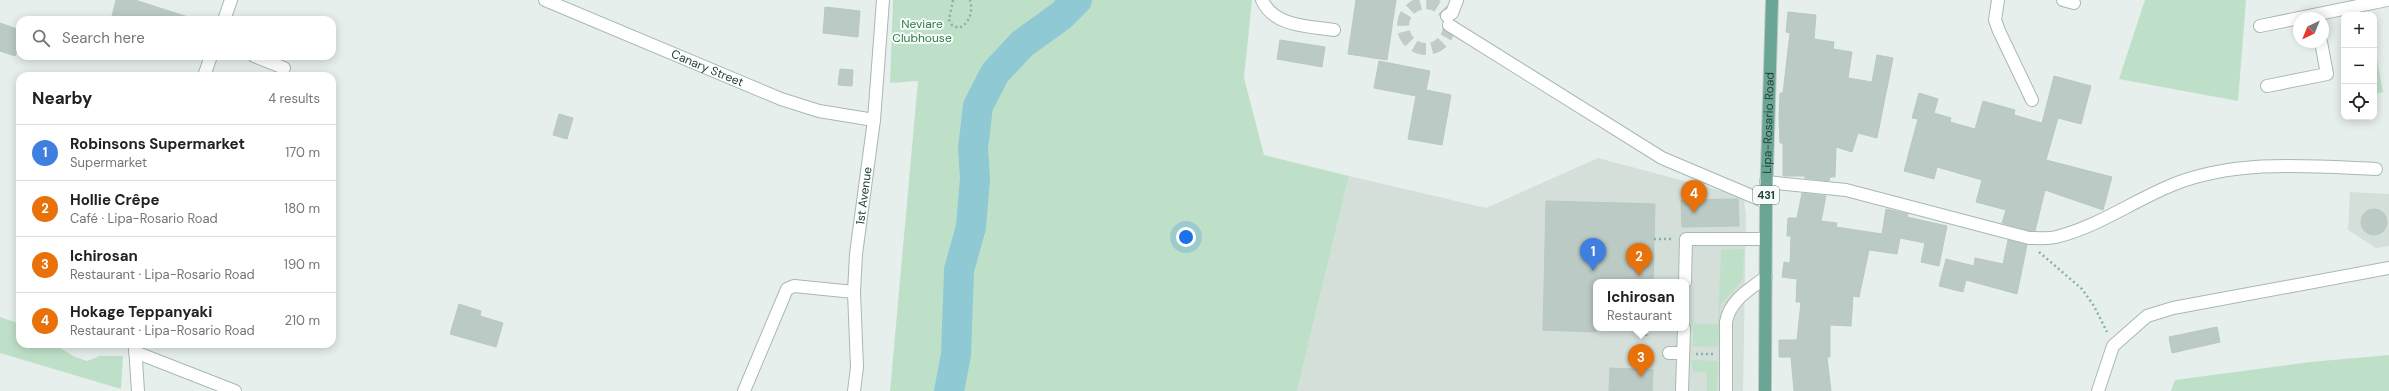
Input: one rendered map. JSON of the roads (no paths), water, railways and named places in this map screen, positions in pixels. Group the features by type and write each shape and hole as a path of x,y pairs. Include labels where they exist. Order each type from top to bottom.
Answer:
{"main road":[{"name":"Lipa-Rosario Road","path":"1765,391 1766,182 1772,0"}],"street":[{"path":"225,16 231,0"},
{"name":"Canary Street","path":"545,0 781,99 818,111 874,120"},
{"name":"1st Avenue","path":"854,391 856,367 854,292 856,254 874,120 883,0"},
{"path":"1262,0 1268,9 1279,19 1334,30"},
{"path":"1456,0 1448,20 1662,158 1766,202"},
{"path":"1998,0 1995,20 1999,32 2032,100"},
{"path":"2329,13 2387,0"},
{"path":"2260,26 2293,20"},
{"path":"2267,86 2327,74 2322,48"},
{"path":"205,72 210,60"},
{"path":"264,60 284,68"},
{"path":"1766,182 1846,190 2029,238 2055,237 2173,185 2245,167 2274,165 2376,169"},
{"path":"1685,279 1686,239 1765,240"},
{"path":"2098,391 2113,346 2137,322 2147,316 2160,311 2389,268"},
{"path":"1726,391 1726,322 1730,308 1737,299 1766,277"},
{"path":"744,391 787,289 794,286 854,292"},
{"path":"1682,391 1684,331"},
{"path":"138,391 135,348 236,391"},
{"path":"1669,353 1683,353"}],"waterway":[{"path":"949,391 956,355 959,270 971,227 975,178 973,148 978,106 995,73 1022,44 1062,15 1077,0"}],"tunnel":[{"path":"1426,3 1439,7 1445,13 1449,26 1445,39 1439,45 1426,49 1413,45 1407,39 1403,26 1407,13 1413,7 1426,3"}],"place":[{"name":"Hokage Teppanyaki","path":"1694,213"},
{"name":"Robinsons Supermarket","path":"1593,271"},
{"name":"Hollie Crêpe","path":"1639,276"},
{"name":"Ichirosan","path":"1641,377"}],"park label":[{"name":"Neviare Clubhouse","path":"922,31"}]}
